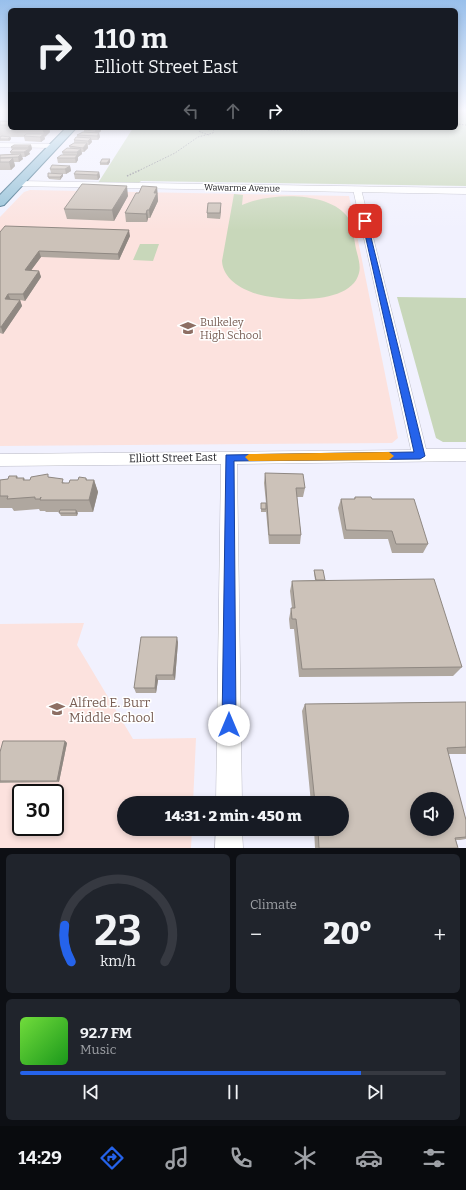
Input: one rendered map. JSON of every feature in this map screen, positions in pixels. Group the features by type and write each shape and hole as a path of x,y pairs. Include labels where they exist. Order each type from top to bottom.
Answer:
{"main road":[{"path":"0,202 50,151"}],"street":[{"name":"Wawarme Avenue","path":"17,184 466,191"},
{"path":"357,190 420,456"},
{"name":"Elliott Street East","path":"0,460 466,456"},
{"path":"229,458 229,796"},
{"path":"229,836 229,848"}],"path":[{"path":"123,178 178,151"}],"shaded area":[{"name":"Bulkeley High School","path":"30,190 349,196 398,438 392,443 0,446 0,217 24,192"},
{"name":"Alfred E. Burr Middle School","path":"84,623 77,645 133,739 196,738 193,796 117,796 117,836 192,836 191,848 0,848 0,624"}],"green space":[{"path":"119,151 466,151 466,186 141,181 139,183 98,183"},
{"path":"234,194 243,195 242,205 267,198 296,196 311,198 337,207 348,218 353,231 360,267 359,273 353,284 343,291 330,296 298,299 257,294 239,286 229,278 223,267 222,261"},
{"path":"140,244 159,244 153,261 133,260"},
{"path":"397,297 466,298 466,442 443,442 436,438"}],"building":[{"path":"11,151 26,151 24,152 10,152"},
{"path":"64,151 79,151 77,152 62,152"},
{"path":"21,154 18,157 0,158 0,155"},
{"path":"61,155 77,155 75,158 57,158"},
{"path":"0,158 13,158 9,162 0,162"},
{"path":"102,159 110,159 107,163 100,163"},
{"path":"52,165 70,166 65,169 50,169"},
{"path":"76,171 99,172 97,175 74,174"},
{"path":"48,173 63,174 60,177 48,177"},
{"path":"82,184 127,186 112,210 64,209"},
{"path":"142,186 157,187 154,193 157,193 149,210 147,210 146,214 125,213 136,193 139,193"},
{"path":"208,203 221,203 220,213 207,213"},
{"path":"5,226 129,230 118,254 39,251 25,270 39,271 23,294 8,294 5,299 20,300 0,327 0,232"},
{"path":"265,473 303,474 305,488 296,488 301,535 269,535"},
{"path":"48,474 48,477 63,479 62,483 69,483 70,480 78,480 79,477 86,478 86,480 94,480 89,500 40,500 41,497 40,499 35,499 35,497 7,499 8,496 0,496 0,480 8,479 9,476 17,476 16,478 30,480 31,477"},
{"path":"355,497 371,497 372,499 414,499 428,544 396,544 392,531 346,530 341,499 355,499"},
{"path":"261,503 266,503 266,509 261,509"},
{"path":"60,510 76,510 76,513 59,513"},
{"path":"314,570 323,570 325,580 316,580"},
{"path":"434,579 462,667 302,669 296,619 292,619 291,608 295,608 292,581"},
{"path":"141,637 177,637 173,675 156,675 155,688 134,688"},
{"path":"466,702 466,747 447,748 466,820 466,837 455,838 458,848 319,848 318,836 349,836 349,796 314,796 305,704"},
{"path":"3,741 65,741 57,781 0,781 0,752"}],"slow traffic":[{"path":"249,457 389,456"}],"place":[{"name":"Bulkeley High School","path":"188,328"},
{"name":"Alfred E. Burr Middle School","path":"57,709"}],"route":[{"path":"229,725 229,458 420,456 365,221"}]}
